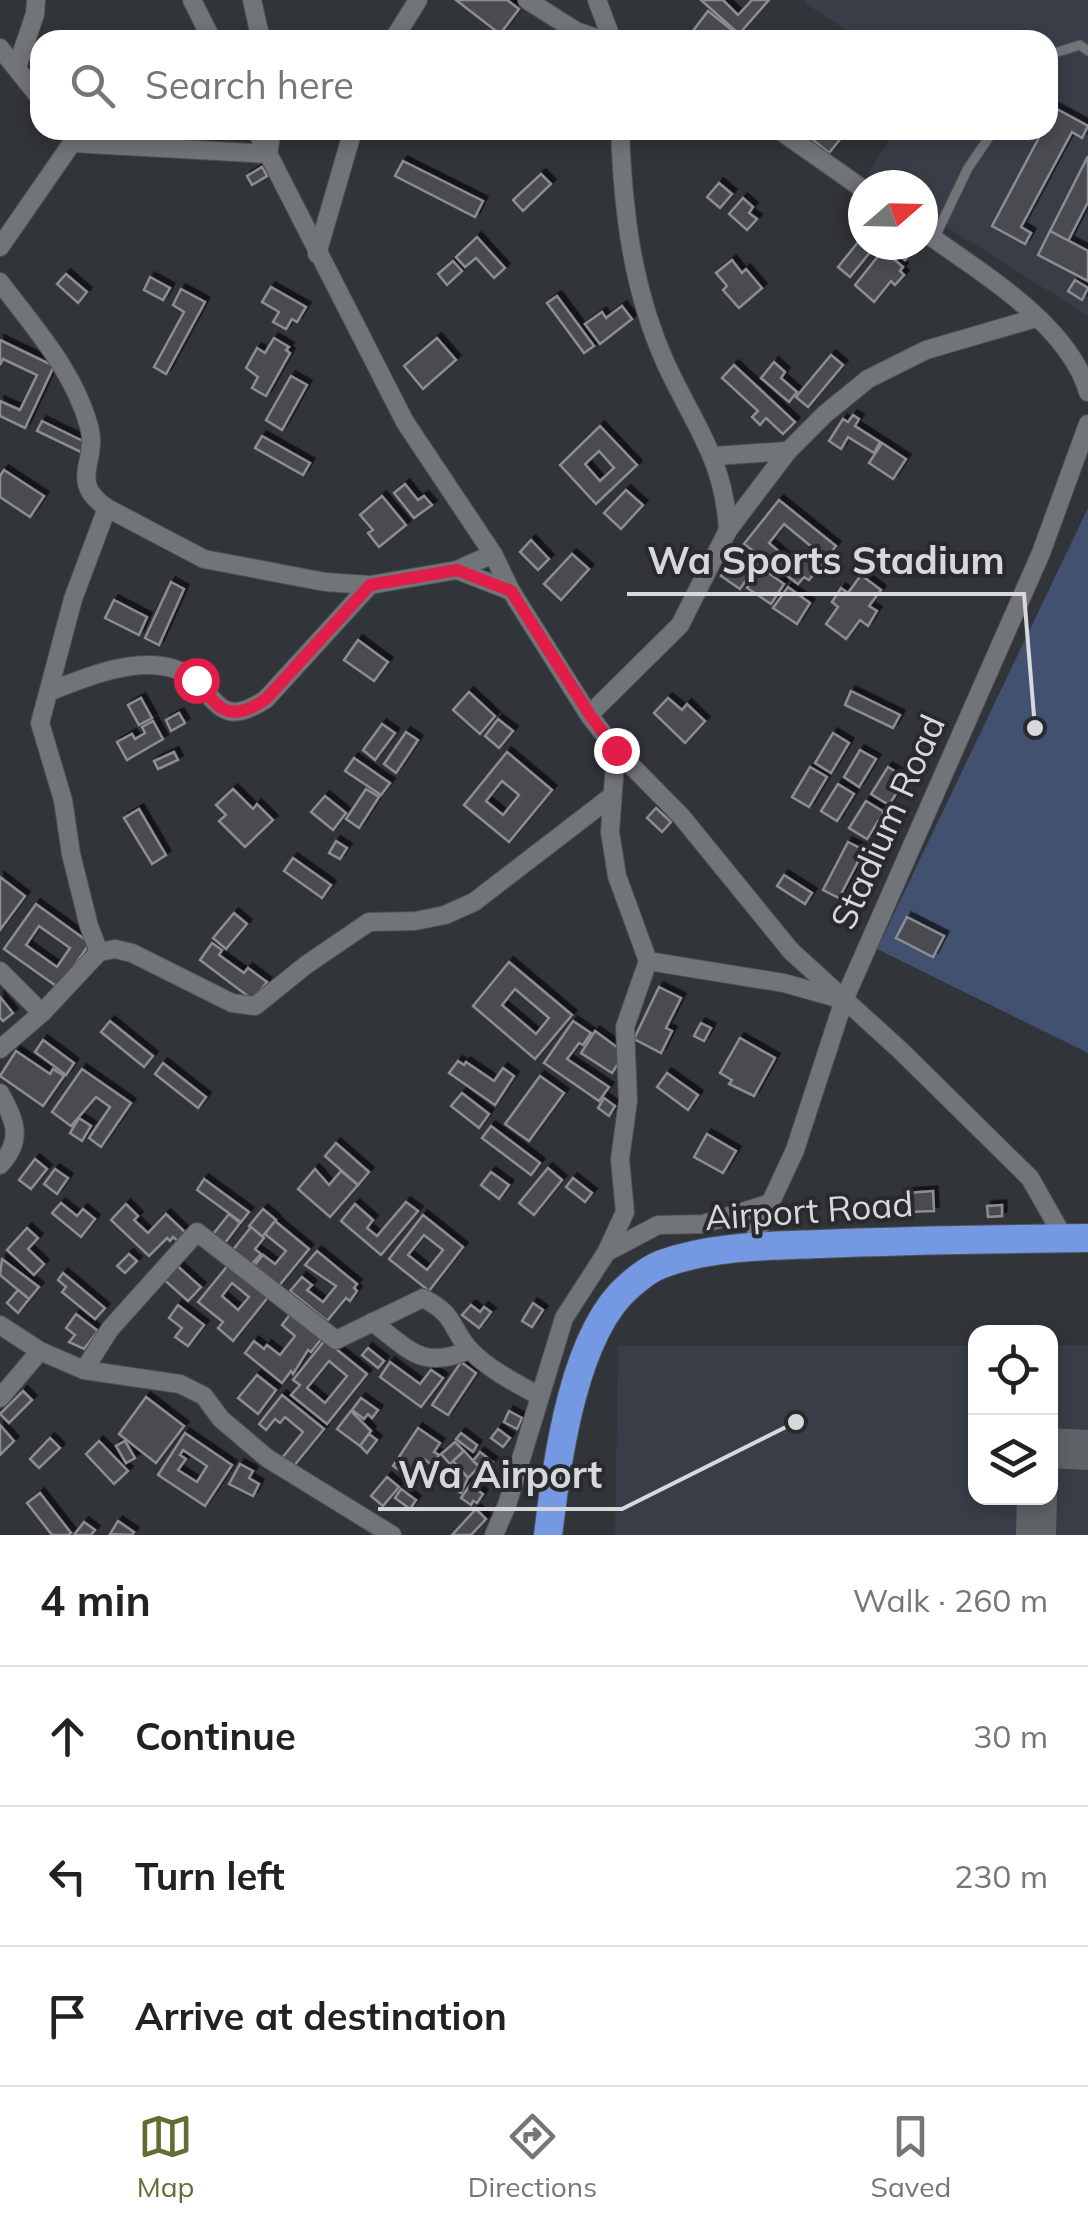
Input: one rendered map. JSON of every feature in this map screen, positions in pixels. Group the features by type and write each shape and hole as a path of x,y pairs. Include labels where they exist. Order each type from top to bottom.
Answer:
{"highway":[{"name":"Airport Road","path":"548,1535 558,1451 579,1372 603,1318 627,1286 658,1265 750,1247 1076,1238"}],"street":[{"path":"30,30 36,0"},
{"path":"192,0 207,30"},
{"path":"252,0 259,30"},
{"path":"398,30 418,0"},
{"path":"528,0 574,30"},
{"path":"596,0 608,30"},
{"path":"17,67 30,31"},
{"path":"0,48 30,81"},
{"path":"0,247 68,140"},
{"path":"131,140 268,154"},
{"path":"261,140 405,422 493,554 511,591 590,715 616,750 681,816 790,951 900,1050 1030,1178 1076,1238"},
{"path":"268,154 270,140"},
{"path":"317,254 350,140"},
{"path":"621,140 627,235 641,299 667,365 714,456 726,502 728,530"},
{"path":"793,140 848,178"},
{"path":"938,242 1012,296 1062,343 1088,392"},
{"path":"2,289 67,370 91,432 84,476 87,488 107,508 204,559 325,582 370,585 457,570 493,554"},
{"path":"590,715 680,626 728,530 788,451 868,378 926,350 1036,318"},
{"name":"Stadium Road","path":"750,1247 796,1150 844,1000 1041,553 1088,424"},
{"path":"714,456 788,451"},
{"path":"100,952 89,926 71,854 64,800 40,723 73,599 107,508"},
{"path":"457,570 511,591"},
{"path":"51,691 104,673 159,666 177,669 196,680 216,707 226,712 250,710 279,685 370,585"},
{"path":"494,1535 564,1318 606,1253 626,1212 620,1159 628,1101 626,1028 648,962 616,876 610,832 616,750"},
{"path":"0,1049 42,1013 100,952 115,949 132,953 232,1003 255,1006 369,922 415,921 474,902 612,796"},
{"path":"648,962 784,983 844,1000"},
{"path":"0,971 42,1013"},
{"path":"0,1094 8,1107 16,1140 14,1150 0,1165"},
{"path":"606,1253 658,1225 703,1224 771,1203"},
{"path":"84,1370 110,1330 197,1232 336,1340 424,1298 444,1308 470,1350 503,1376 539,1396"},
{"path":"372,1322 416,1355 444,1360 470,1350"},
{"path":"0,1325 40,1351 84,1370 180,1384 204,1396 221,1419 268,1458 392,1535"},
{"path":"0,1398 40,1351"}],"lane":[{"path":"1058,52 1080,44 1088,50"},
{"path":"938,220 987,140"}],"shaded area":[{"path":"1088,0 1088,316 938,221 938,170 870,170 890,140 1058,140 1058,30 845,29 804,3"},
{"path":"1088,508 1088,1053 877,949"},
{"path":"1058,1345 1088,1345 1088,1535 615,1535 618,1346 968,1346 968,1505 1058,1505"}],"building":[{"path":"456,0 507,0 519,9 503,30 495,30"},
{"path":"701,0 723,0 738,15 752,0 769,0 743,30 735,30"},
{"path":"708,11 732,30 694,30"},
{"path":"1058,110 1088,126 1082,138 1072,132 1021,227 1031,233 1025,244 992,226 1038,140 1058,140"},
{"path":"813,140 840,140 829,153"},
{"path":"1088,156 1088,202 1068,241 1050,231"},
{"path":"403,161 483,201 475,217 395,176"},
{"path":"262,167 267,176 252,185 247,176"},
{"path":"541,174 551,184 523,211 513,200"},
{"path":"719,183 732,194 720,208 707,197"},
{"path":"743,198 753,207 749,213 757,219 747,230 729,214"},
{"path":"1050,231 1088,251 1088,281 1038,255"},
{"path":"477,237 505,268 494,278 476,258 465,267 456,257"},
{"path":"848,255 848,260 864,260 850,277 838,267"},
{"path":"732,260 762,288 739,308 723,290 727,286 716,273"},
{"path":"875,260 895,260 903,267 900,271 904,275 895,285 891,281 874,302 855,285"},
{"path":"453,261 462,271 447,285 438,274"},
{"path":"66,274 87,292 78,303 57,284"},
{"path":"150,277 170,288 163,300 144,290"},
{"path":"1075,280 1088,288 1082,300 1068,291"},
{"path":"271,287 306,307 297,322 292,319 286,329 273,322 279,312 262,302"},
{"path":"181,289 205,302 166,374 154,367 184,312 173,305"},
{"path":"557,296 594,346 584,353 547,303"},
{"path":"622,306 632,319 600,344 585,324 602,312 606,318"},
{"path":"274,338 289,347 286,350 290,353 266,396 252,388 258,377 246,368 257,348 265,353"},
{"path":"437,338 456,360 423,389 404,366"},
{"path":"0,340 54,366 25,428 0,416 0,401 20,410 37,375 3,359 0,365"},
{"path":"831,355 843,365 808,407 796,397"},
{"path":"774,362 785,372 781,378 797,392 789,402 761,378"},
{"path":"734,365 795,422 783,434 766,418 760,425 752,417 758,411 722,378"},
{"path":"291,376 307,385 282,430 266,420"},
{"path":"853,415 859,419 855,426 880,442 874,453 848,437 841,449 829,441 843,419 848,422"},
{"path":"42,421 89,444 85,454 37,431"},
{"path":"600,426 637,465 596,504 560,465","holes":["599,451 614,468 600,481 585,464"]},
{"path":"262,436 310,463 303,475 255,448"},
{"path":"882,443 906,459 893,479 869,463"},
{"path":"4,470 44,496 30,517 0,497 0,476"},
{"path":"405,484 418,500 424,496 432,505 414,518 394,493"},
{"path":"626,490 643,505 621,529 604,513"},
{"path":"382,496 406,525 379,547 368,533 373,530 360,515"},
{"path":"779,500 836,546 809,580 804,577 798,584 744,544","holes":["784,524 813,548 797,567 769,543"]},
{"path":"531,540 549,559 538,570 520,552"},
{"path":"738,551 757,564 740,589 721,576"},
{"path":"572,554 589,569 561,600 544,584"},
{"path":"760,567 784,584 771,604 747,588"},
{"path":"861,575 881,590 869,606 877,611 868,626 860,620 846,639 826,624 838,607 832,602 841,588 848,593"},
{"path":"171,582 184,589 159,645 145,638"},
{"path":"788,587 810,603 797,624 773,608"},
{"path":"114,600 147,617 139,635 105,618"},
{"path":"358,640 388,662 374,681 344,660"},
{"path":"851,691 900,715 893,728 845,705"},
{"path":"469,692 495,716 480,734 453,710"},
{"path":"141,698 152,718 139,725 128,705"},
{"path":"668,698 682,710 687,704 705,721 685,743 654,713"},
{"path":"179,713 185,723 171,731 166,720"},
{"path":"498,719 513,731 499,748 485,736"},
{"path":"153,721 163,739 127,760 117,742 132,734 135,739 145,733 142,727"},
{"path":"382,724 395,733 375,760 363,750"},
{"path":"406,732 418,740 396,773 384,764"},
{"path":"833,733 849,743 831,773 815,763"},
{"path":"860,750 876,759 859,787 844,777"},
{"path":"174,752 178,760 158,769 154,761"},
{"path":"507,752 552,790 509,842 464,805","holes":["502,781 519,795 503,815 486,801"]},
{"path":"354,758 390,783 381,795 345,771"},
{"path":"810,767 827,777 809,807 792,797"},
{"path":"888,767 906,778 889,805 871,794"},
{"path":"838,784 854,794 837,821 821,811"},
{"path":"233,789 253,809 257,804 273,820 245,847 219,821 226,815 216,805"},
{"path":"366,789 379,797 359,828 346,819"},
{"path":"325,796 346,813 333,830 311,812"},
{"path":"866,801 884,812 867,839 849,828"},
{"path":"656,808 671,822 662,832 647,818"},
{"path":"139,809 166,855 152,864 124,818"},
{"path":"336,841 347,848 340,859 329,853"},
{"path":"848,842 864,850 839,898 823,890"},
{"path":"293,858 331,885 322,898 284,871"},
{"path":"784,875 812,893 805,904 777,886"},
{"path":"0,877 25,896 0,930"},
{"path":"36,904 90,943 59,988 4,949","holes":["39,926 70,948 57,967 26,945"]},
{"path":"234,913 247,924 226,949 213,938"},
{"path":"907,917 944,936 933,957 896,938"},
{"path":"212,943 222,950 219,955 244,973 248,968 267,982 253,1000 200,960"},
{"path":"509,962 572,1015 535,1059 473,1006","holes":["515,989 549,1018 536,1034 502,1005"]},
{"path":"659,987 681,998 666,1028 672,1031 661,1053 634,1039"},
{"path":"0,997 13,1013 3,1021 0,1018"},
{"path":"110,1021 153,1056 144,1067 101,1032"},
{"path":"573,1021 591,1033 567,1059 609,1087 599,1101 544,1063"},
{"path":"701,1023 711,1028 704,1041 694,1036"},
{"path":"595,1031 625,1053 612,1073 581,1053"},
{"path":"740,1038 775,1058 754,1096 729,1084 732,1080 720,1073"},
{"path":"43,1040 74,1063 66,1075 35,1052"},
{"path":"16,1051 50,1074 53,1069 64,1076 43,1106 0,1076"},
{"path":"458,1061 464,1065 466,1062 494,1081 503,1068 514,1076 495,1105 449,1073"},
{"path":"163,1063 206,1097 198,1108 155,1074"},
{"path":"82,1069 131,1103 101,1147 89,1138 110,1107 96,1097 71,1126 52,1112"},
{"path":"667,1073 698,1095 688,1110 657,1087"},
{"path":"540,1076 564,1093 529,1141 505,1124"},
{"path":"462,1093 489,1114 479,1128 451,1106"},
{"path":"604,1098 615,1106 609,1116 598,1108"},
{"path":"79,1118 91,1126 82,1141 70,1133"},
{"path":"491,1126 540,1163 531,1175 482,1138"},
{"path":"707,1134 736,1151 723,1173 694,1157"},
{"path":"336,1143 369,1172 358,1185 325,1156"},
{"path":"35,1159 47,1169 31,1189 19,1180"},
{"path":"548,1168 562,1180 534,1215 519,1203"},
{"path":"55,1169 68,1178 57,1194 44,1184"},
{"path":"315,1169 329,1185 341,1171 358,1185 330,1217 298,1189"},
{"path":"491,1172 509,1185 499,1199 481,1185"},
{"path":"573,1178 592,1193 585,1202 566,1187"},
{"path":"204,1179 249,1212 241,1222 197,1190"},
{"path":"933,1191 934,1211 908,1212 907,1193"},
{"path":"406,1202 418,1211 381,1255 341,1221 355,1204 373,1220 367,1228 377,1236"},
{"path":"61,1203 77,1216 83,1209 95,1219 81,1237 52,1213"},
{"path":"126,1204 138,1216 134,1220 148,1233 166,1214 186,1233 178,1241 167,1238 149,1256 111,1220"},
{"path":"1002,1205 1002,1216 988,1217 987,1206"},
{"path":"263,1209 276,1220 262,1237 249,1226"},
{"path":"229,1214 240,1223 222,1247 210,1238"},
{"path":"423,1215 463,1247 429,1291 389,1259","holes":["424,1235 443,1250 427,1270 408,1255"]},
{"path":"275,1221 309,1249 278,1287 253,1267 263,1255 275,1264 286,1251 265,1234"},
{"path":"251,1227 264,1238 255,1249 261,1254 250,1266 232,1251"},
{"path":"27,1228 38,1238 28,1249 44,1264 34,1275 7,1250"},
{"path":"317,1251 357,1284 350,1301 346,1298 327,1321 290,1291 302,1277 312,1285 307,1290 323,1302 336,1286 305,1265"},
{"path":"129,1254 137,1261 125,1273 117,1266"},
{"path":"2,1259 39,1287 29,1299 0,1275"},
{"path":"174,1263 201,1287 188,1301 161,1277"},
{"path":"229,1264 269,1296 233,1341 218,1328 223,1322 198,1302","holes":["232,1283 249,1297 238,1310 222,1296"]},
{"path":"63,1273 105,1308 95,1319 62,1292 66,1287 58,1280"},
{"path":"18,1290 29,1299 18,1313 7,1303"},
{"path":"533,1303 543,1310 532,1327 522,1321"},
{"path":"178,1305 204,1325 188,1346 175,1337 182,1328 169,1318"},
{"path":"471,1305 480,1312 484,1307 491,1312 479,1328 462,1315"},
{"path":"291,1313 322,1338 282,1383 245,1353 254,1341 280,1355 295,1336 282,1325"},
{"path":"76,1314 98,1331 84,1349 69,1342 75,1335 66,1328"},
{"path":"325,1340 367,1374 327,1424 291,1395 300,1385 293,1380","holes":["329,1361 347,1376 325,1403 307,1388"]},
{"path":"368,1348 384,1361 378,1368 362,1355"},
{"path":"390,1362 420,1384 431,1370 443,1378 421,1407 380,1377"},
{"path":"461,1362 476,1373 448,1415 432,1405"},
{"path":"257,1375 276,1390 258,1414 238,1398"},
{"path":"23,1391 32,1400 9,1423 0,1414"},
{"path":"282,1395 324,1429 293,1467 282,1458 303,1432 285,1417 280,1423 275,1419 266,1430 259,1424"},
{"path":"146,1397 184,1426 156,1463 119,1434"},
{"path":"361,1398 378,1410 372,1418 368,1414 364,1419 352,1410"},
{"path":"351,1411 371,1431 360,1446 337,1429"},
{"path":"509,1411 522,1418 517,1429 504,1422"},
{"path":"0,1425 14,1441 0,1455"},
{"path":"418,1428 440,1443 434,1452 439,1455 432,1465 424,1459 415,1481 393,1466"},
{"path":"498,1429 510,1438 503,1447 491,1438"},
{"path":"185,1433 232,1465 205,1506 158,1475","holes":["183,1450 207,1466 197,1482 178,1470 186,1459 180,1455"]},
{"path":"461,1433 477,1445 473,1452 456,1439"},
{"path":"369,1434 377,1440 367,1453 360,1446"},
{"path":"50,1438 60,1448 39,1468 30,1459"},
{"path":"99,1441 128,1471 114,1484 86,1454"},
{"path":"125,1441 135,1458 126,1463 116,1446"},
{"path":"455,1442 464,1451 450,1464 441,1454"},
{"path":"464,1451 479,1467 468,1478 453,1461"},
{"path":"480,1452 493,1462 486,1471 473,1461"},
{"path":"240,1464 253,1471 249,1478 259,1484 253,1496 229,1484"},
{"path":"459,1468 468,1478 461,1493 448,1485"},
{"path":"387,1477 399,1487 383,1506 371,1496"},
{"path":"470,1485 483,1494 471,1505 461,1498"},
{"path":"401,1489 416,1500 410,1509 395,1498"},
{"path":"40,1493 71,1533 52,1535 27,1503"},
{"path":"476,1509 486,1519 471,1535 452,1535"},
{"path":"118,1521 134,1532 132,1535 110,1534"},
{"path":"84,1522 95,1530 91,1535 74,1535"}],"taxiway":[{"path":"1058,1448 1088,1450"},
{"path":"1036,1535 1037,1505"}],"place":[{"name":"Wa Sports Stadium","path":"1035,728"},
{"name":"Wa Airport","path":"796,1422"}],"route":[{"path":"196,680 216,707 226,712 250,710 266,699 370,585 457,570 511,591 616,750"}]}
